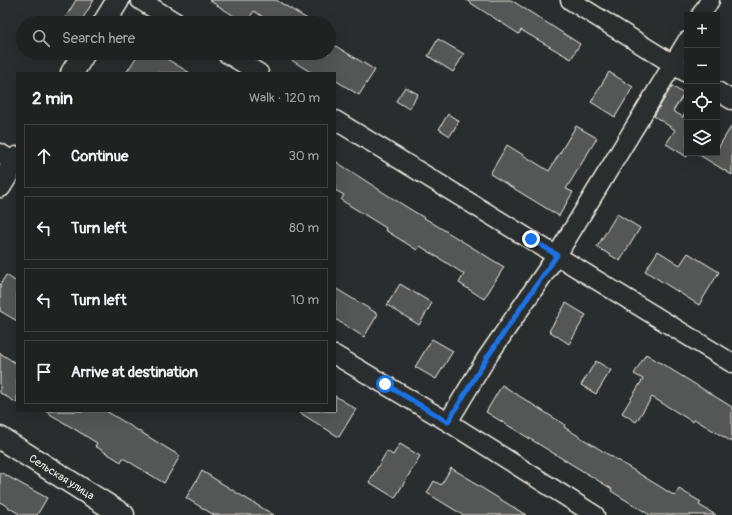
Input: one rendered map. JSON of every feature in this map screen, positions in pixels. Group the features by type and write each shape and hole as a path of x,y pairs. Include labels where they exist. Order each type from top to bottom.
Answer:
{"main road":[{"path":"108,16 118,0"},
{"path":"73,72 80,60"},
{"path":"0,186 12,159"},
{"name":"Сельская улица","path":"0,438 123,515"}],"street":[{"path":"140,0 166,16"},
{"path":"570,0 680,69"},
{"path":"703,12 710,0"},
{"path":"448,422 486,359 680,69 685,48"},
{"path":"238,60 257,72"},
{"path":"720,93 732,100"},
{"path":"336,121 732,363"},
{"path":"336,355 448,422 595,515"}],"building":[{"path":"76,0 94,0 84,16 66,16"},
{"path":"209,0 276,0 302,16 262,16 254,11 251,16 234,16"},
{"path":"466,0 511,0 580,44 571,59 521,30 519,34"},
{"path":"438,39 464,54 453,72 428,56"},
{"path":"336,46 375,70 359,95 336,81 336,72 310,72 291,60 336,60"},
{"path":"134,60 169,60 188,72 127,72"},
{"path":"609,72 633,87 615,117 591,102"},
{"path":"672,86 684,94 673,111 683,117 684,115 684,155 666,144 675,130 654,116"},
{"path":"405,87 418,94 409,109 396,101"},
{"path":"448,114 459,121 450,136 439,129"},
{"path":"732,125 732,175 701,156 720,156 720,145"},
{"path":"576,126 597,138 566,189 573,192 559,216 490,174 507,145 549,171"},
{"path":"336,162 504,267 484,299 459,283 464,274 420,246 417,250 385,230 386,228 341,200 344,195 336,191"},
{"path":"617,214 640,228 620,261 597,247"},
{"path":"658,251 680,265 688,253 719,272 699,305 645,271"},
{"path":"6,275 16,281 16,320 0,311 0,285"},
{"path":"400,284 432,303 419,325 387,305"},
{"path":"336,289 378,314 364,337 336,320"},
{"path":"566,303 586,315 569,344 549,331"},
{"path":"432,339 453,351 436,379 415,367"},
{"path":"0,353 16,363 16,402 0,393"},
{"path":"646,354 732,407 732,442 694,419 693,422 652,397 636,422 622,413 643,379 634,374"},
{"path":"596,361 611,370 596,394 581,385"},
{"path":"502,385 565,425 564,427 675,496 679,489 701,502 699,505 716,515 650,515 611,491 612,489 486,412"},
{"path":"336,397 356,409 339,437 299,412 336,412"},
{"path":"47,412 108,412 180,456 164,483 123,458 121,462 95,446 97,443"},
{"path":"400,444 420,456 395,498 369,482 387,451 393,455"},
{"path":"451,468 526,515 463,515 427,493 434,481 441,485"},
{"path":"202,471 274,515 214,515 186,498"},
{"path":"0,472 47,498 37,515 21,515 0,502"}],"route":[{"path":"385,384 448,422 486,359 557,255 531,239"}]}
